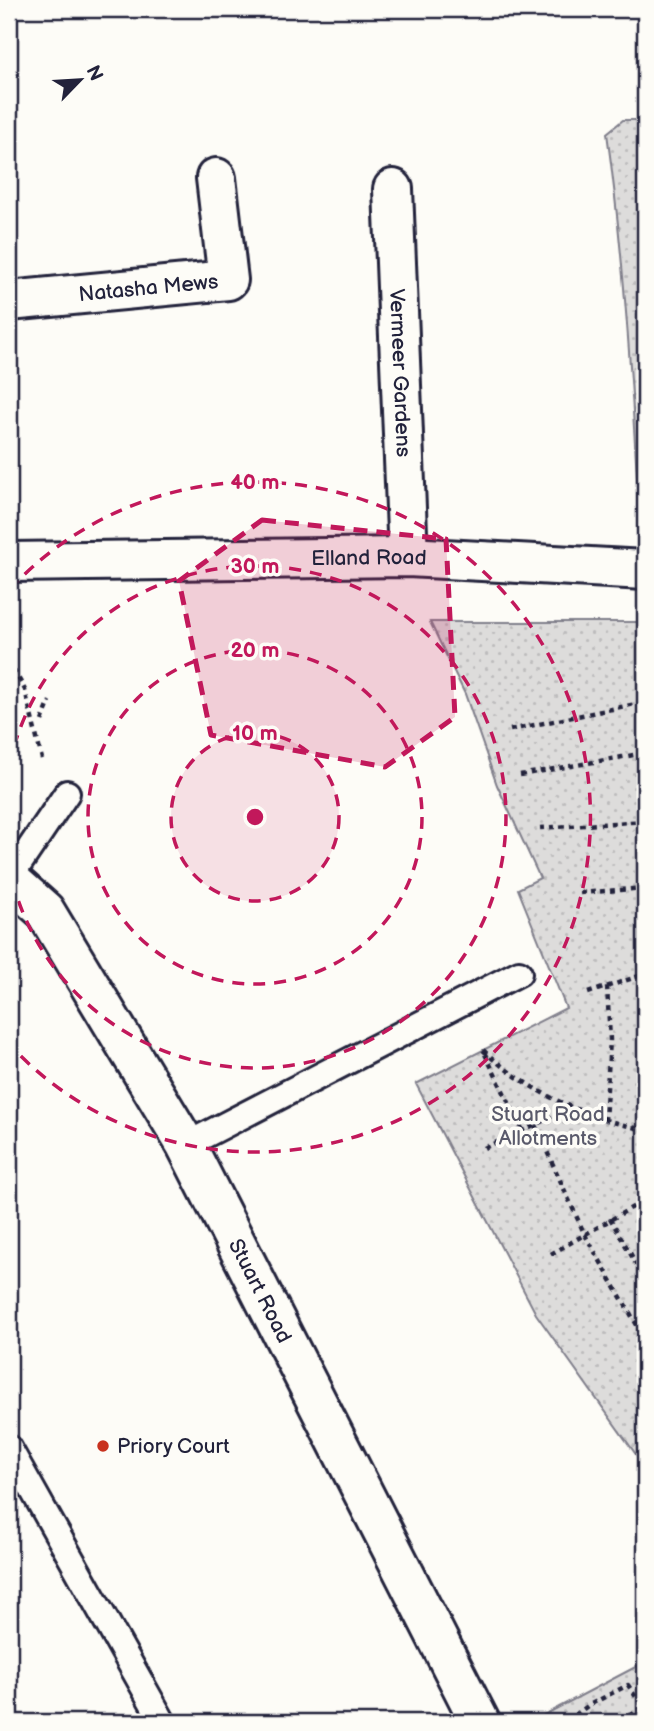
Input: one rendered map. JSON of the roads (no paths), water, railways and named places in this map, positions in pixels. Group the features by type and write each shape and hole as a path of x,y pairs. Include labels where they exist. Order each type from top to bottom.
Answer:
{"street":[{"name":"Natasha Mews","path":"9,301 228,281 216,178"},
{"name":"Vermeer Gardens","path":"393,189 408,557"},
{"name":"Elland Road","path":"9,562 408,557 645,570"},
{"name":"Stuart Road","path":"9,879 45,911 186,1145 480,1722"}],"lane":[{"path":"9,879 67,793"},
{"path":"186,1145 519,973"},
{"path":"9,1448 163,1722"}],"place":[{"name":"Priory Court","path":"103,1446"}],"park label":[{"name":"Stuart Road Allotments","path":"548,1126"}]}
